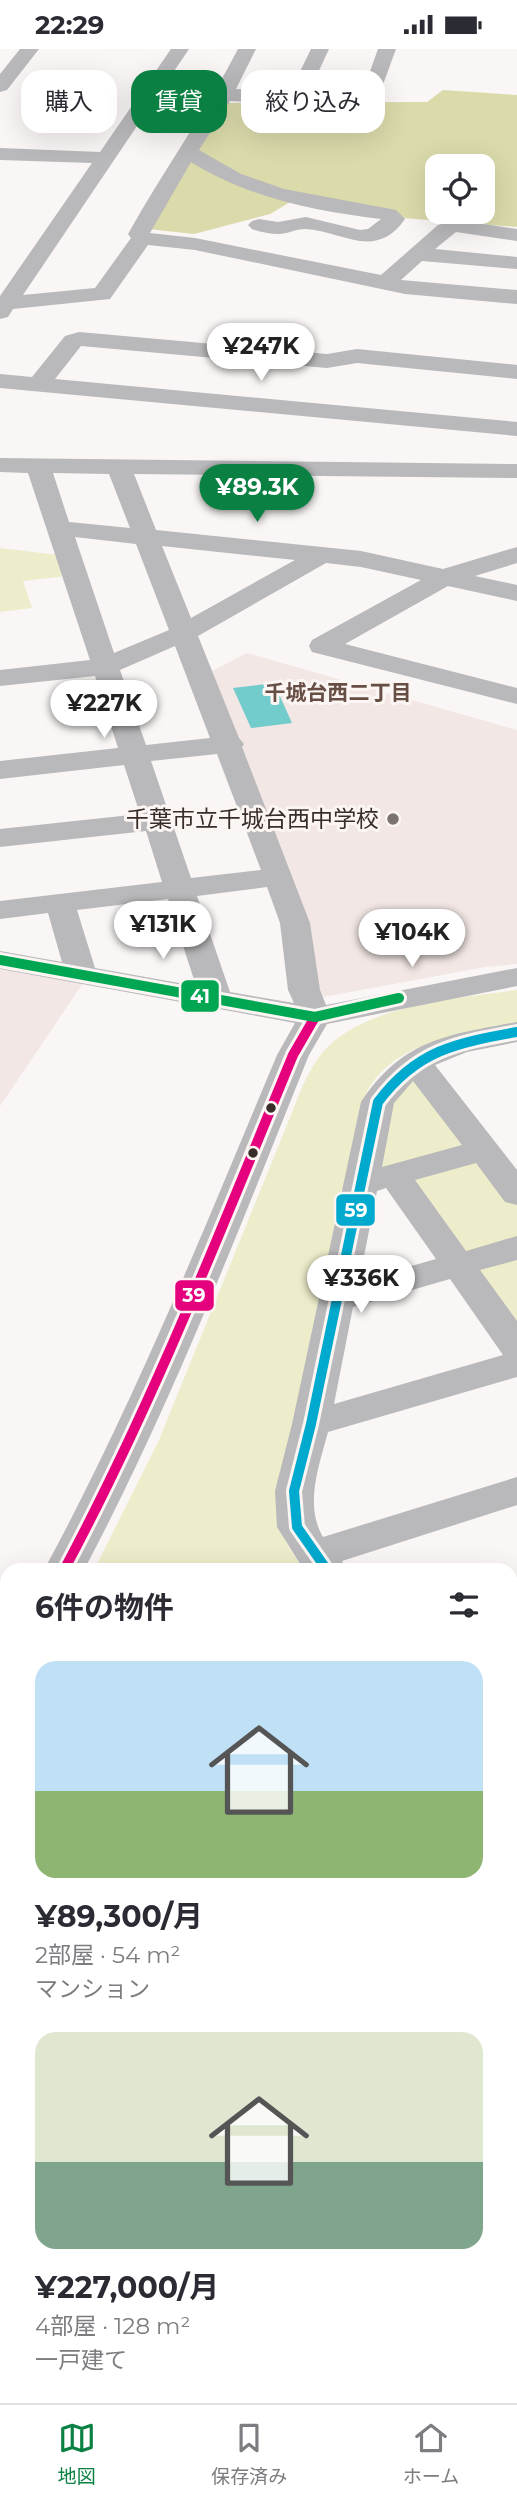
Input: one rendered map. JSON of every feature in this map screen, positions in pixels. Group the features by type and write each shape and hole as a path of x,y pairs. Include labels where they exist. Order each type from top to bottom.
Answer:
{"street":[{"path":"0,86 30,49"},
{"path":"3,307 180,49"},
{"path":"227,89 247,49"},
{"path":"310,70 320,49"},
{"path":"380,70 387,49"},
{"path":"142,238 139,234 166,185 200,133"},
{"path":"188,152 239,181 341,208 389,214 395,219 374,234 360,236 306,223 278,228 259,225"},
{"path":"0,154 106,158"},
{"path":"385,283 445,229 456,226 517,235"},
{"path":"3,307 102,294 142,238"},
{"path":"142,238 195,244 405,288 517,297"},
{"path":"417,254 517,263"},
{"path":"38,385 73,341 79,339 327,361 357,356 517,372"},
{"path":"0,381 517,429"},
{"path":"119,468 279,877 295,923 304,989 315,1017"},
{"path":"13,471 119,468 517,471"},
{"path":"13,471 58,528 216,997"},
{"path":"58,528 361,559 517,593"},
{"path":"0,678 105,667 184,633 322,555"},
{"path":"517,555 447,576 322,646 517,696"},
{"path":"0,770 229,744"},
{"path":"0,838 157,821"},
{"path":"0,910 279,877"},
{"path":"60,903 81,974"},
{"path":"0,960 315,1017 407,996 517,977"},
{"path":"68,1563 111,1483 183,1321 293,1055 315,1017"},
{"path":"517,1032 466,1041 415,1061 392,1079 377,1101 311,1424 294,1490 297,1527 321,1563 517,1491"},
{"path":"415,1061 517,1194"},
{"path":"359,1185 484,1150"},
{"path":"394,1175 517,1348"},
{"path":"335,1300 517,1248"},
{"path":"311,1424 517,1364"}],"shaded area":[{"name":"千葉市立千城台西中学校","path":"247,653 517,730 517,964 485,967 318,998 210,672"},
{"path":"0,969 83,983 0,1106"}],"green space":[{"path":"443,90 517,95 517,227 479,224 495,224 495,154 425,154 425,220 390,217 292,201 270,214 194,234 139,228 202,133 227,133 227,103 241,103 241,133 385,133 385,102 427,102"},
{"path":"0,548 58,555 66,576 23,581 32,608 0,612"},
{"path":"517,990 517,1024 454,1036 412,1050 378,1076 366,1094 358,1120 281,1524 287,1544 299,1563 98,1563 159,1440 309,1072 323,1052 340,1036 362,1024 413,1006"},
{"path":"406,1077 420,1080 467,1147 384,1170 376,1166 385,1122"},
{"path":"474,1159 517,1204 517,1241 459,1256 401,1177"},
{"path":"517,1252 517,1337 464,1267"}],"water":[{"path":"274,683 292,723 251,728 233,688"}],"transit line":[{"name":"41","path":"0,960 315,1017 399,998"},
{"name":"39","path":"68,1563 158,1381 293,1055 315,1017"},
{"name":"59","path":"321,1563 297,1527 294,1491 311,1424 378,1102 406,1069 422,1059 456,1044 517,1032"}],"place":[{"name":"千葉市立千城台西中学校","path":"393,819"}],"district":[{"name":"千城台西二丁目","path":"338,692"}]}
